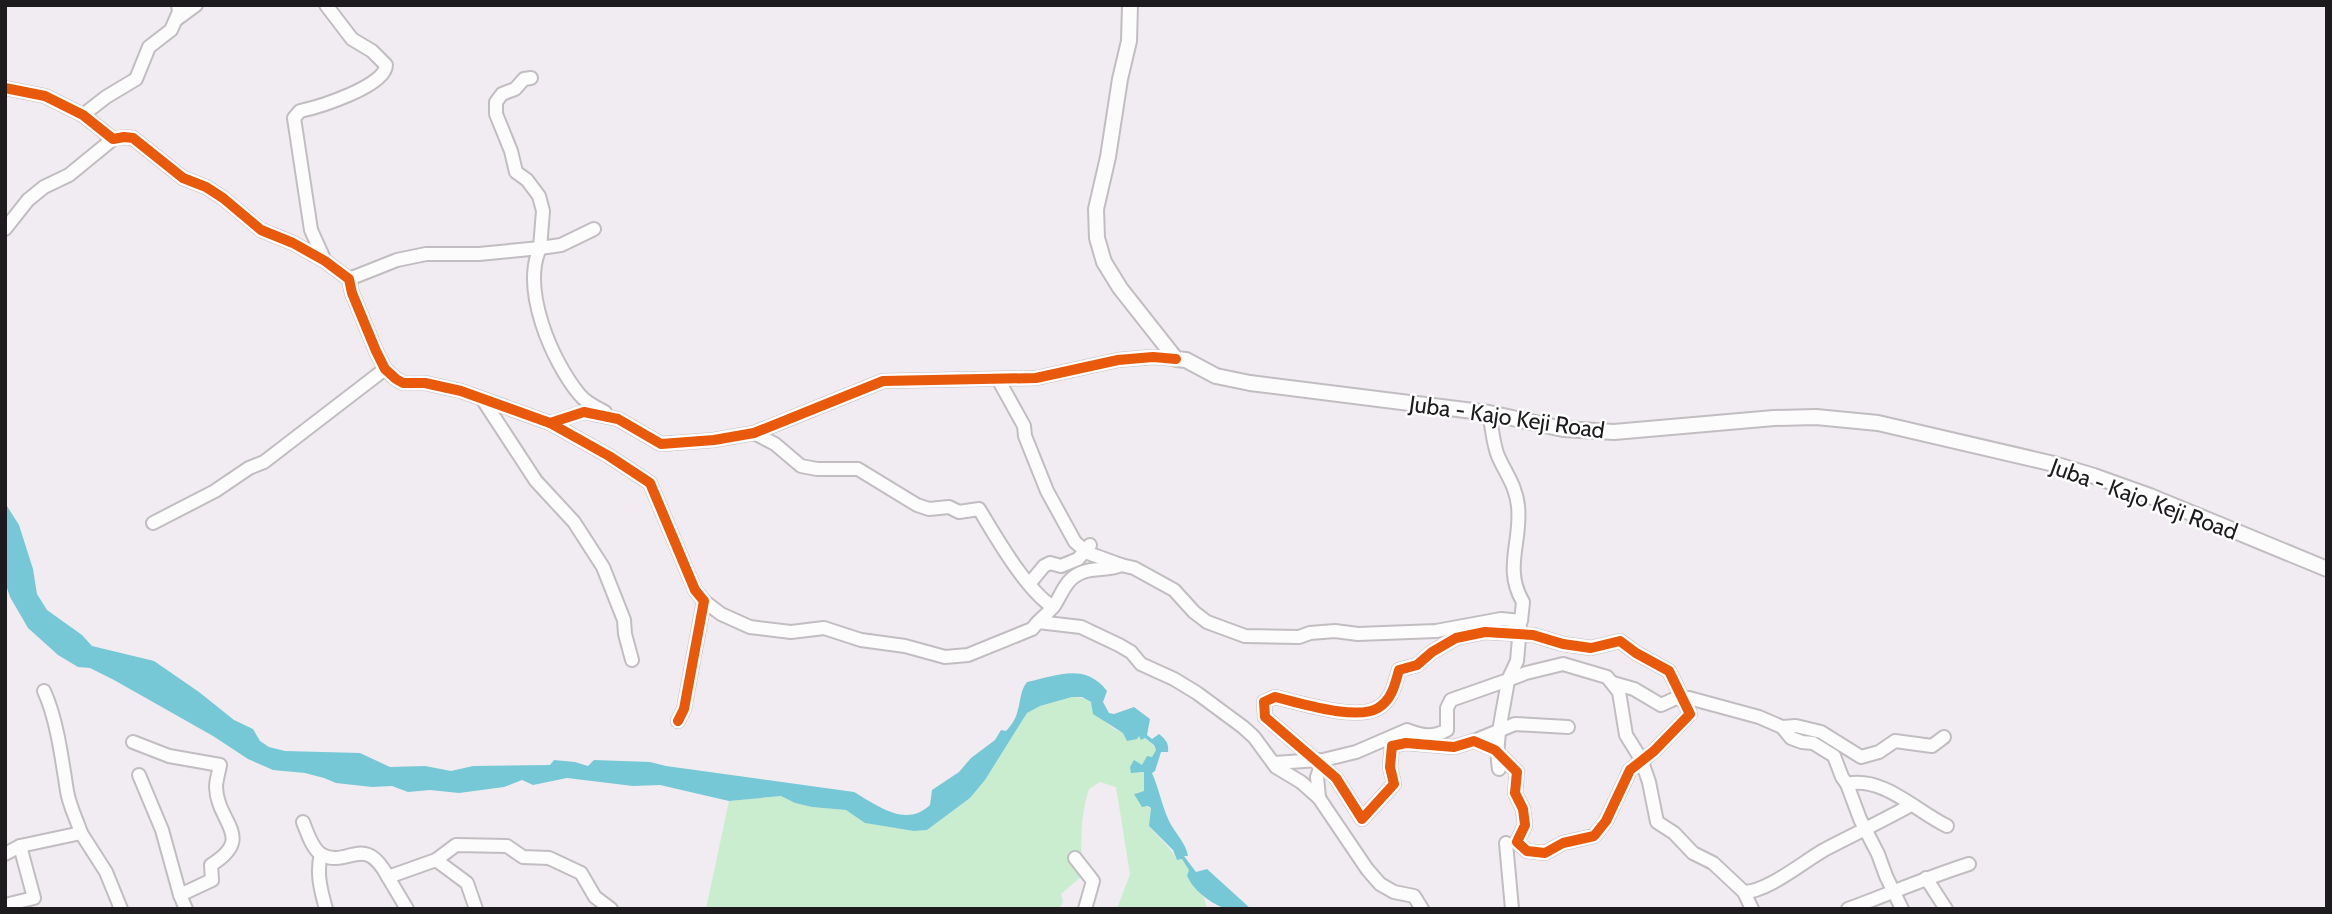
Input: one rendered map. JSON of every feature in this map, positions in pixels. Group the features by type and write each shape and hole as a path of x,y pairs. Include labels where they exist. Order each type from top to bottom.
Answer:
{"main road":[{"path":"1130,5 1129,41 1096,209 1097,238 1109,271 1176,359"},
{"name":"Juba - Kajo Keji Road","path":"1176,359 1186,360 1216,376 1250,383 1489,414 1563,429 1614,432 1774,418 1816,417 1878,423 2054,464 2094,476 2150,496 2326,569"}],"street":[{"path":"83,116 106,97 136,79 149,47 171,30 177,19 178,5"},
{"path":"177,19 196,5"},
{"path":"324,261 312,230 295,118 300,111 322,106 365,86 383,75 386,70 386,65 372,51 352,39 326,5"},
{"path":"531,78 524,79 515,89 502,94 496,102 496,114 511,151 516,172 527,180 539,196 543,211 534,289 538,314 551,346 580,396 661,443 668,445 754,433 883,381 1037,378 1118,360 1153,357 1176,359"},
{"path":"5,88 45,96 83,116 113,139"},
{"path":"5,229 28,200 44,187 69,175 113,139 124,136 133,138 183,178 206,187 223,198 261,230 293,243 349,279 352,293 384,369 403,383 441,386 461,391 550,423 650,483 695,590 721,614 750,627 791,632 824,628 861,640 905,646 945,657 968,655 1032,629 1053,607 1068,580 1081,572 1121,565"},
{"path":"349,279 397,260 426,254 479,254 561,245 594,229"},
{"path":"153,523 264,462 384,369"},
{"path":"998,379 1024,426 1046,491 1075,542 1088,553 1134,568 1174,590 1207,622 1245,636 1299,638 1335,631 1358,634 1436,631 1490,621 1521,621"},
{"path":"483,401 536,481 574,522 603,566 624,620 632,660"},
{"path":"550,423 584,412 618,419"},
{"path":"1489,414 1497,453 1516,489 1518,532 1513,577 1523,602 1517,661 1508,680 1495,750 1499,769"},
{"path":"754,433 775,444 801,466 817,469 858,469 917,505 929,509 949,507 959,512 979,509 999,542 1030,583 1053,607"},
{"path":"1030,583 1044,566 1050,563 1062,566 1078,559 1091,544 1088,553"},
{"path":"678,721 684,709 704,601"},
{"path":"1038,622 1081,626 1119,645 1131,652 1141,664 1174,679 1243,727 1276,767 1301,782 1319,798 1380,884 1394,892 1414,896 1422,909"},
{"path":"1474,741 1495,750 1517,772 1515,793 1523,809 1525,825 1517,842 1527,851 1545,852 1563,843 1594,836 1606,821 1630,770 1654,751 1690,714 1669,671 1620,641 1591,648 1563,645 1533,635 1485,632 1456,638 1432,652 1417,665 1399,670 1393,691 1380,708 1362,714 1275,697 1264,702 1265,717 1336,778 1362,820 1394,784 1390,767 1392,746 1406,743 1454,747 1515,724 1568,727"},
{"path":"1275,763 1323,760 1356,752 1407,730 1434,737 1447,730 1447,708 1451,700 1526,673 1563,664 1607,677 1619,692 1626,735 1641,759 1657,822 1674,833 1693,853 1713,863 1744,892 1752,909"},
{"path":"1614,683 1634,689 1661,705 1674,699 1689,698 1759,717 1782,727 1791,738 1814,743 1834,756 1902,909"},
{"path":"44,691 52,710 67,780 67,792 81,833 106,872 121,909"},
{"path":"1782,727 1796,726 1821,732 1861,757 1878,752 1895,741 1932,746 1944,737"},
{"path":"133,742 169,756 220,765 216,788 233,840 228,855 211,866 212,880 180,895"},
{"path":"1319,798 1317,777 1323,760"},
{"path":"139,775 162,830 186,909"},
{"path":"1847,783 1882,787 1947,826"},
{"path":"1744,892 1752,892 1910,805"},
{"path":"303,822 315,848 321,854 332,857 361,852 381,864 407,909"},
{"path":"5,854 20,846 81,833"},
{"path":"1506,843 1512,909"},
{"path":"388,877 436,860 456,845 507,846 523,858 549,858 581,873 594,897 611,909"},
{"path":"5,905 34,898 20,846"},
{"path":"321,854 320,887 326,909"},
{"path":"1075,858 1093,881 1085,909"},
{"path":"436,860 467,883 476,909"},
{"path":"1848,909 1969,864"},
{"path":"1926,878 1945,909"}],"green space":[{"path":"1072,697 1086,699 1115,729 1142,737 1153,744 1156,750 1138,774 1144,771 1145,791 1135,793 1144,806 1151,808 1149,826 1177,860 1182,859 1190,870 1188,879 1204,898 1207,909 1117,909 1130,874 1116,787 1100,782 1089,789 1084,810 1081,842 1083,875 1061,894 1063,902 1059,909 706,909 729,801 781,796 812,807 846,810 866,823 914,831 927,830 970,798 985,780 1027,713 1040,706"}],"water":[{"path":"5,503 19,525 33,569 37,594 47,610 82,635 92,646 154,661 234,720 253,729 260,741 269,747 285,751 360,753 390,767 425,766 451,771 473,766 550,765 554,760 588,766 594,760 650,762 854,792 892,812 911,815 930,805 932,790 959,772 971,758 995,740 1001,730 1006,731 1018,711 1027,682 1070,673 1080,674 1098,682 1107,691 1103,702 1109,713 1114,714 1134,707 1150,719 1147,735 1152,739 1159,734 1168,746 1168,752 1161,752 1152,773 1169,821 1187,851 1188,856 1184,856 1196,872 1207,869 1251,909 1233,910 1221,907 1194,887 1187,876 1189,870 1182,859 1177,860 1173,850 1149,826 1151,808 1142,807 1134,794 1144,791 1144,772 1131,773 1130,767 1134,760 1142,765 1147,756 1152,757 1156,750 1154,745 1145,738 1141,740 1139,736 1127,741 1123,733 1093,714 1091,702 1082,697 1040,706 1027,713 985,780 970,798 927,830 914,831 865,823 846,810 812,807 781,796 729,801 660,785 633,786 567,778 533,785 522,780 504,787 459,793 430,790 408,792 392,786 336,783 305,773 273,770 248,759 114,680 90,668 78,667 58,655 28,628 10,597 5,582"}],"cycle path":[{"path":"5,88 45,96 83,115 113,139 133,138 183,178 206,187 223,198 261,230 293,243 325,261 349,279 352,293 376,351 385,369 396,379 403,383 425,383 461,391 550,423 650,483 695,590 704,601 684,709 678,721"},
{"path":"550,423 584,412 618,419 661,444 714,440 754,433 883,381 1036,378 1118,360 1153,357 1176,359"},
{"path":"1485,632 1533,635 1563,644 1591,648 1620,641 1669,671 1690,714 1654,751 1630,770 1606,821 1594,836 1563,843 1545,853 1527,851 1517,842 1525,825 1523,809 1515,793 1517,772 1495,750 1474,741 1454,747 1406,743 1392,746 1390,767 1394,784 1362,819 1336,778 1265,717 1264,702 1275,697 1343,712 1368,712 1383,705 1390,696 1399,670 1417,665 1432,652 1456,638 1485,632"}]}
